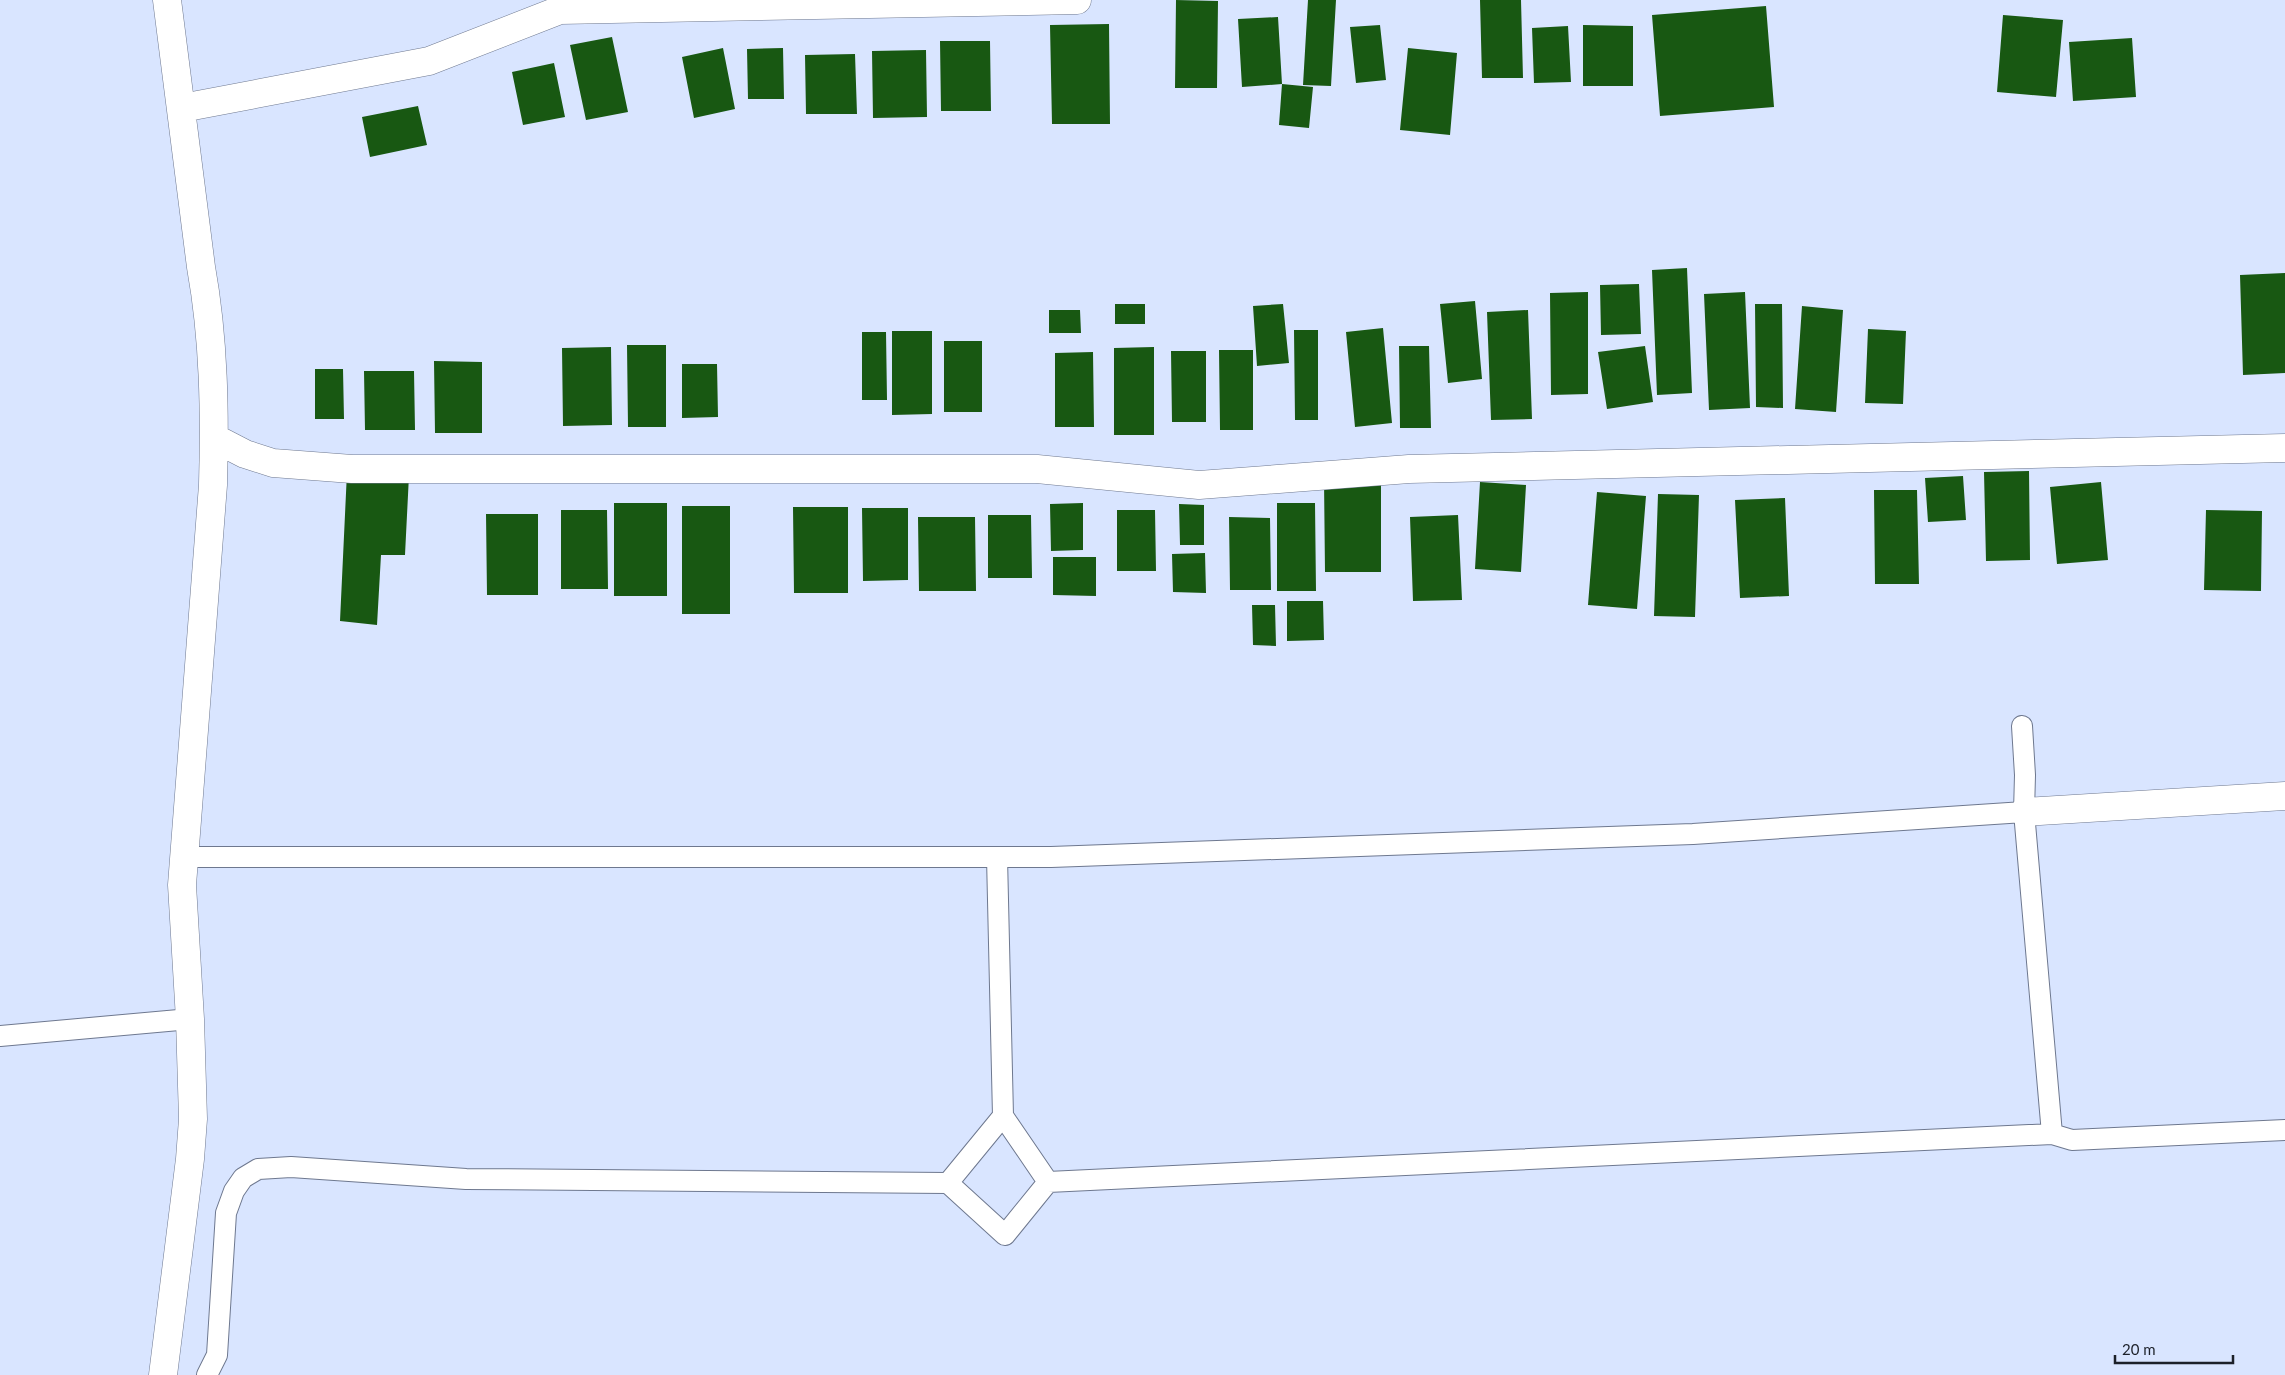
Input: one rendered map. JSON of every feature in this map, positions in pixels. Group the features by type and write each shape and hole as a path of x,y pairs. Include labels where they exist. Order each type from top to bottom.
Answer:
{"street":[{"path":"163,1375 193,1119 190,1019 182,885 213,485 214,438 209,308 201,267 167,0"},
{"path":"182,108 429,61 560,10 1077,0"},
{"path":"214,438 245,454 273,463 352,468 1037,469 1199,485 1409,469 2285,448"},
{"path":"2024,812 2285,796"}],"lane":[{"path":"2022,726 2025,775 2024,812 2052,1134"},
{"path":"185,857 1051,857 1693,834 2024,812"},
{"path":"997,857 1003,1116 1048,1182"},
{"path":"0,1036 190,1019"},
{"path":"948,1183 1003,1116"},
{"path":"207,1375 217,1355 226,1213 234,1190 243,1178 258,1169 291,1167 466,1179 948,1183 1006,1235 1048,1182 2052,1134 2072,1140 2285,1130"}],"building":[{"path":"1176,0 1218,1 1217,88 1175,88"},
{"path":"1308,0 1336,0 1331,86 1303,85"},
{"path":"1480,0 1521,0 1523,78 1482,78"},
{"path":"1766,6 1774,107 1660,116 1652,15"},
{"path":"2003,15 2063,20 2056,97 1997,92"},
{"path":"1278,17 1282,84 1242,87 1238,19"},
{"path":"1109,24 1110,124 1052,124 1050,25"},
{"path":"1380,25 1386,80 1356,83 1350,27"},
{"path":"1583,25 1633,26 1633,86 1583,86"},
{"path":"1568,26 1571,82 1534,83 1532,28"},
{"path":"612,37 628,112 586,120 570,45"},
{"path":"2132,38 2136,97 2073,101 2069,42"},
{"path":"940,41 990,41 991,111 941,111"},
{"path":"723,48 735,109 694,118 682,57"},
{"path":"783,48 784,99 748,99 747,49"},
{"path":"1408,48 1457,53 1450,135 1400,130"},
{"path":"926,50 927,117 873,118 872,51"},
{"path":"855,54 857,114 806,114 805,55"},
{"path":"554,63 565,117 523,125 512,72"},
{"path":"1282,84 1313,87 1309,128 1279,125"},
{"path":"418,106 427,145 370,157 362,117"},
{"path":"1687,268 1692,393 1657,395 1652,270"},
{"path":"2285,273 2285,373 2243,375 2240,275"},
{"path":"1639,284 1641,334 1601,335 1600,285"},
{"path":"1588,292 1588,394 1551,395 1550,293"},
{"path":"1745,292 1750,408 1709,410 1704,294"},
{"path":"1475,301 1482,379 1448,383 1440,304"},
{"path":"1115,304 1145,304 1145,324 1115,324"},
{"path":"1283,304 1289,363 1257,366 1253,306"},
{"path":"1755,304 1782,304 1783,408 1756,407"},
{"path":"1802,306 1843,310 1836,412 1795,409"},
{"path":"1049,310 1080,310 1081,333 1049,333"},
{"path":"1528,310 1532,419 1491,420 1487,312"},
{"path":"1383,328 1392,423 1355,427 1346,332"},
{"path":"1868,329 1906,331 1903,404 1865,403"},
{"path":"1294,330 1318,330 1318,420 1295,420"},
{"path":"892,331 932,331 932,414 892,415"},
{"path":"862,332 886,332 887,400 862,400"},
{"path":"944,341 982,341 982,412 944,412"},
{"path":"627,345 666,345 666,427 628,427"},
{"path":"1399,346 1429,346 1431,428 1400,428"},
{"path":"1645,346 1653,402 1607,409 1598,352"},
{"path":"611,347 612,425 563,426 562,348"},
{"path":"1154,347 1154,435 1114,435 1114,348"},
{"path":"1219,350 1253,350 1253,430 1220,430"},
{"path":"1171,351 1206,351 1206,422 1172,422"},
{"path":"1093,352 1094,427 1055,427 1055,353"},
{"path":"434,361 482,362 482,433 435,433"},
{"path":"682,364 717,364 718,417 682,418"},
{"path":"315,369 343,369 344,419 315,419"},
{"path":"364,371 414,371 415,430 365,430"},
{"path":"2029,471 2030,560 1986,561 1984,472"},
{"path":"347,472 409,475 405,555 381,555 377,625 340,621"},
{"path":"1963,476 1966,520 1928,522 1925,478"},
{"path":"1324,479 1381,479 1381,572 1325,572"},
{"path":"1480,482 1526,485 1521,572 1475,569"},
{"path":"2101,482 2108,560 2057,564 2050,487"},
{"path":"1874,490 1917,490 1919,584 1875,584"},
{"path":"1597,492 1646,496 1637,609 1588,605"},
{"path":"1658,494 1699,495 1695,617 1654,616"},
{"path":"1785,498 1789,596 1740,598 1735,500"},
{"path":"614,503 667,503 667,596 614,596"},
{"path":"1083,503 1083,550 1051,551 1050,504"},
{"path":"1277,503 1315,503 1316,591 1277,591"},
{"path":"1179,504 1204,505 1204,545 1180,545"},
{"path":"682,506 730,506 730,614 682,614"},
{"path":"793,507 848,507 848,593 794,593"},
{"path":"862,508 908,508 908,580 863,581"},
{"path":"561,510 607,510 608,589 561,589"},
{"path":"1117,510 1155,510 1156,571 1117,571"},
{"path":"2206,510 2262,511 2261,591 2204,590"},
{"path":"486,514 538,514 538,595 487,595"},
{"path":"988,515 1031,515 1032,578 988,578"},
{"path":"1458,515 1462,600 1413,601 1410,517"},
{"path":"918,517 975,517 976,591 919,591"},
{"path":"1229,517 1270,518 1271,590 1230,590"},
{"path":"1205,553 1206,593 1173,592 1172,554"},
{"path":"1053,557 1096,557 1096,596 1053,595"},
{"path":"1287,601 1323,601 1324,640 1287,641"},
{"path":"1252,605 1275,605 1276,646 1253,645"}]}
